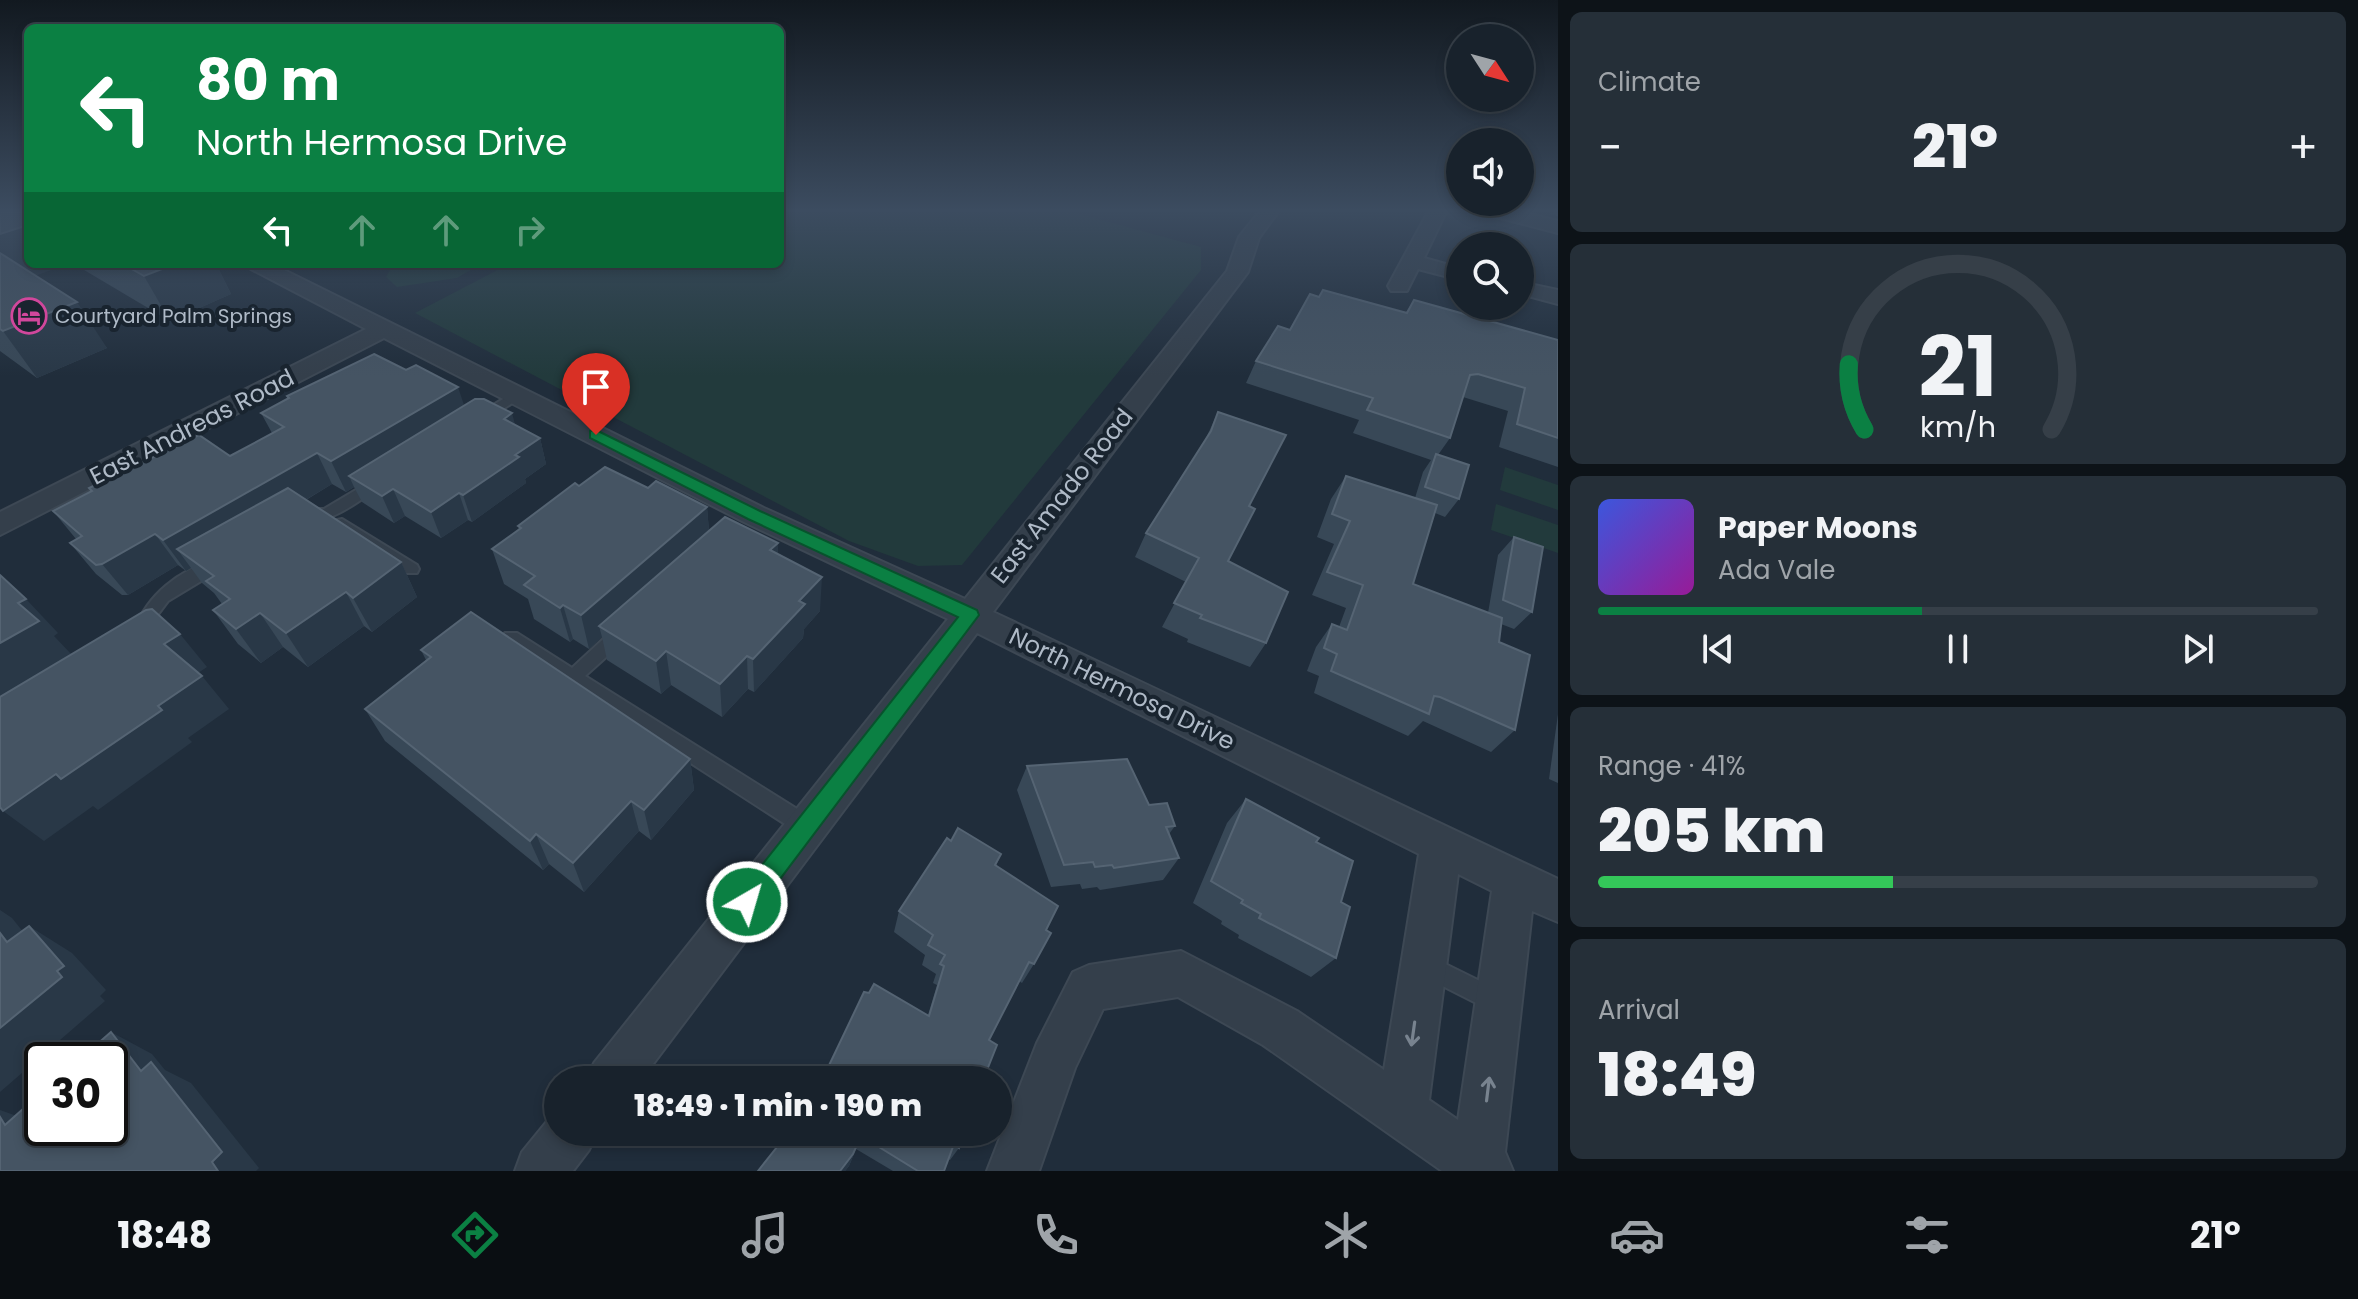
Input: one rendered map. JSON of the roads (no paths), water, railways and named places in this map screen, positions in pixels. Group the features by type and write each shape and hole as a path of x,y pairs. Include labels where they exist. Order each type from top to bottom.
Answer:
{"street":[{"name":"East Amado Road","path":"622,1066 1241,267"},
{"path":"1399,286 1408,267"},
{"name":"North Hermosa Drive","path":"264,268 516,395 749,520 970,615 1558,901"},
{"path":"1534,291 1558,297"},
{"name":"East Andreas Road","path":"0,525 384,329"},
{"path":"1402,1112 1441,846"},
{"path":"1013,1171 1054,1060 1089,988 1181,974 1280,1028 1482,1169 1515,879"},
{"path":"541,1171 560,1146"}],"lane":[{"path":"462,429 516,395"},
{"path":"291,522 304,514 327,514 395,471"},
{"path":"327,514 411,569"},
{"path":"135,646 156,599 223,560"},
{"path":"573,677 629,626"},
{"path":"511,638 806,826"},
{"path":"1423,964 1499,1002"}],"place":[{"name":"Courtyard Palm Springs","path":"29,316"}]}
